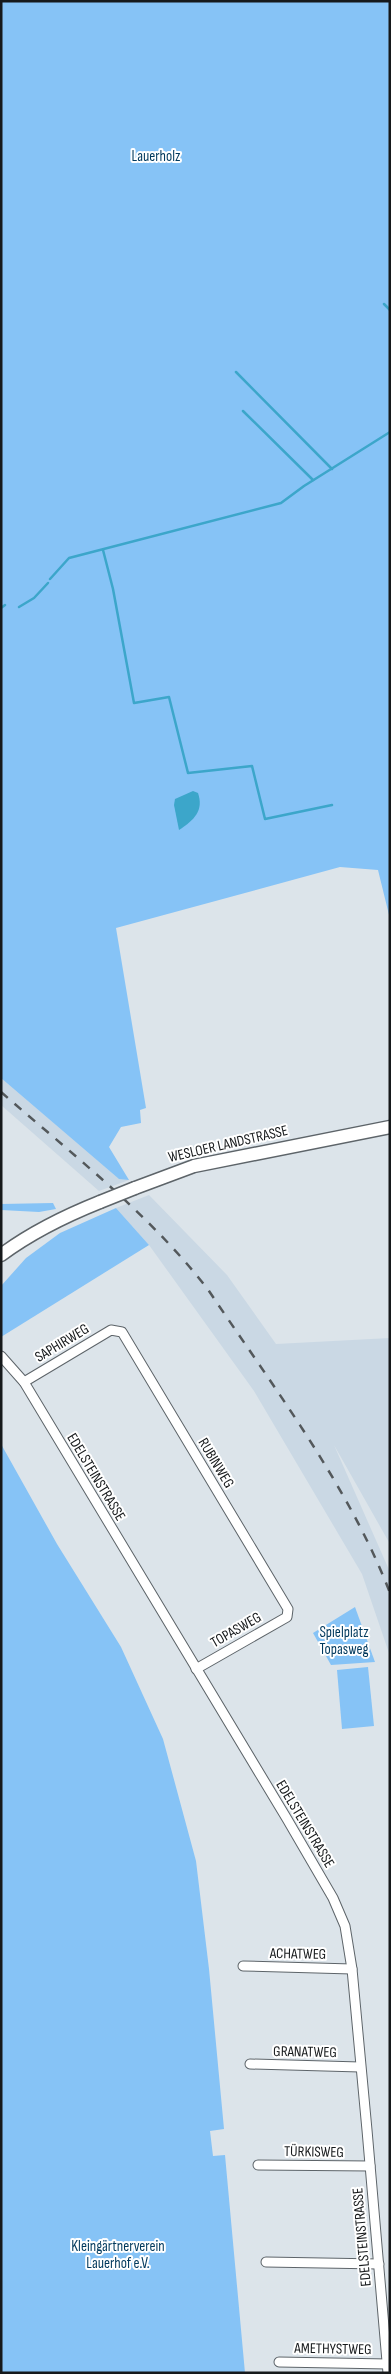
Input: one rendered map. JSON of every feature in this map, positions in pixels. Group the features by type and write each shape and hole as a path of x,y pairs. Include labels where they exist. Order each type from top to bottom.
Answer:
{"main road":[{"name":"WESLOER LANDSTRASSE","path":"1,1255 26,1236 100,1202 194,1166 390,1127"}],"street":[{"name":"SAPHIRWEG","path":"24,1382 111,1330 116,1330"},
{"name":"RUBINWEG","path":"116,1330 122,1332 288,1608 289,1614"},
{"name":"EDELSTEINSTRASSE","path":"1,1356 24,1382 333,1898 345,1926 352,1969 388,2368"},
{"name":"TOPASWEG","path":"196,1670 287,1617 289,1614"},
{"name":"ACHATWEG","path":"243,1966 352,1969"},
{"name":"GRANATWEG","path":"250,2064 360,2067"},
{"name":"TÜRKISWEG","path":"258,2165 370,2166"},
{"path":"266,2262 379,2264"},
{"name":"AMETHYSTWEG","path":"278,2362 388,2368"}],"shaded area":[{"path":"193,791 198,793 200,799 199,810 189,823 179,830 174,805 175,799"},
{"path":"1,1078 118,1178 129,1180 99,1191 1,1105"},
{"path":"149,1195 227,1275 276,1344 390,1338 390,1544 334,1445 390,1572 390,1656 362,1574 254,1391 149,1245 116,1208"}],"green space":[{"name":"Lauerholz","path":"1,1 390,1 390,919 378,870 340,867 116,928 146,1108 140,1110 141,1123 121,1127 109,1147 129,1180 119,1179 1,1078"},
{"path":"53,1203 56,1209 39,1212 1,1210 1,1204"},
{"path":"116,1208 149,1245 1,1337 1,1286 26,1258 60,1233"},
{"name":"Kleingärtnerverein Lauerhof e.V.","path":"1,1444 57,1544 121,1647 163,1739 196,1861 209,1969 224,2129 210,2131 213,2156 225,2155 245,2373 1,2373"},
{"name":"Spielplatz Topasweg","path":"355,1607 375,1662 331,1665 313,1633"},
{"path":"368,1667 374,1726 342,1729 337,1670"}],"waterway":[{"path":"384,304 390,310"},
{"path":"236,372 332,469"},
{"path":"243,411 313,480"},
{"path":"50,579 69,558 281,503 304,486 390,432"},
{"path":"103,550 113,589 134,703 169,697 188,773 252,766 265,819 332,805"},
{"path":"19,607 34,598 48,583"},
{"path":"1,608 5,605"}],"railway":[{"path":"1,1092 137,1211 186,1263 209,1291 332,1476 354,1515 390,1593"}]}
